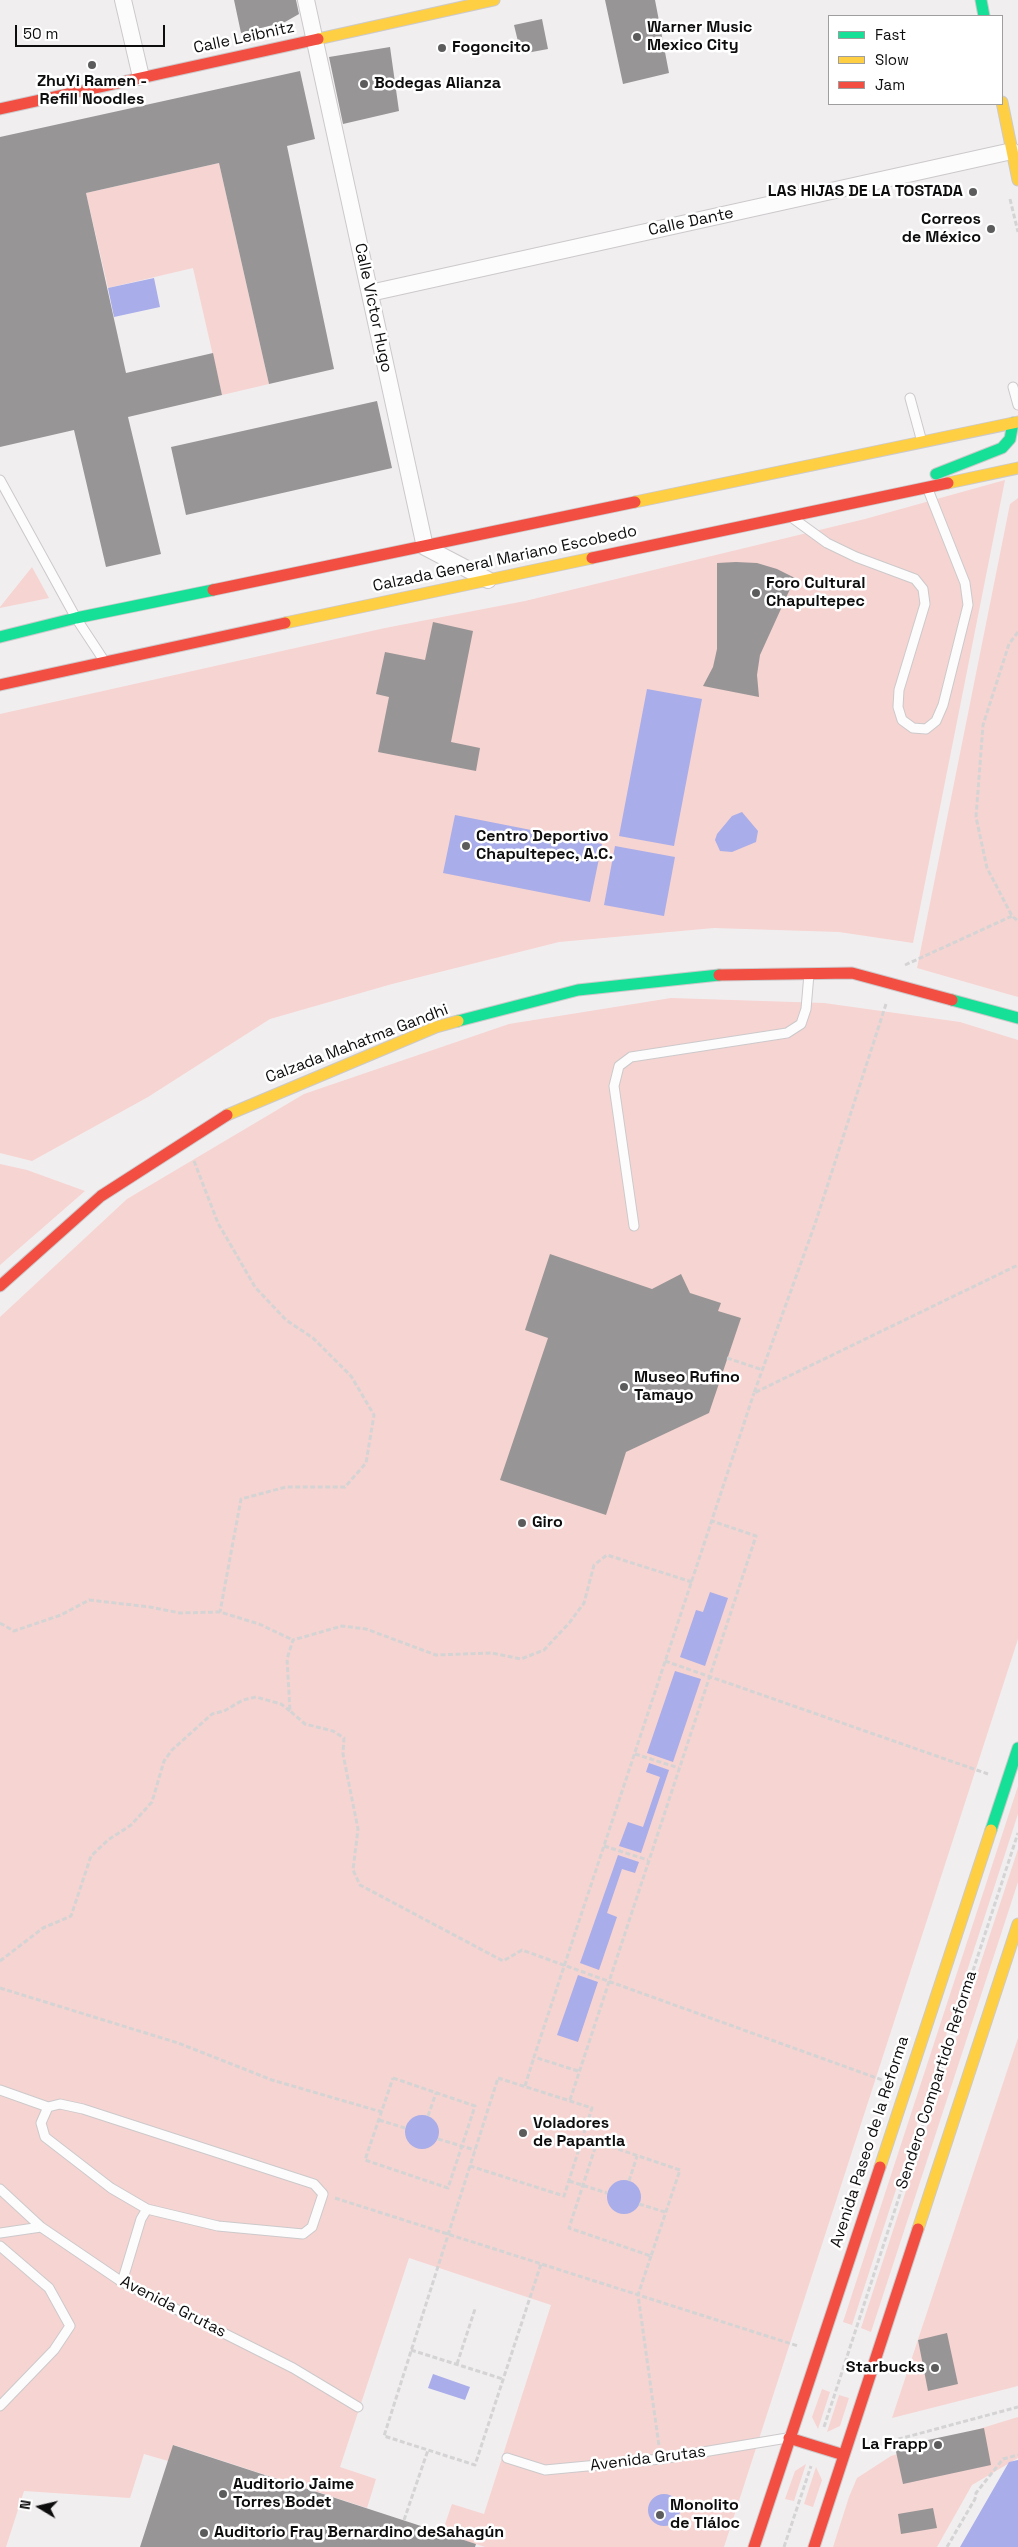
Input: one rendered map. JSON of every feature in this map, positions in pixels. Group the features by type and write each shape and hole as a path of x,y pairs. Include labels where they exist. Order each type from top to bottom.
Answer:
{"main road":[{"name":"Calle Leibnitz","path":"0,109 494,0"},
{"path":"980,0 984,15"},
{"path":"1003,105 1018,180"},
{"path":"928,487 933,475 1002,448 1010,439 1015,423"},
{"name":"Calzada General Mariano Escobedo","path":"0,637 76,618 1015,423"},
{"name":"Calzada General Mariano Escobedo","path":"0,686 104,661 1018,468"},
{"name":"Calzada Mahatma Gandhi","path":"0,1286 101,1196 234,1111 436,1027 578,990 734,973 852,973 1018,1018"},
{"name":"Avenida Paseo de la Reforma","path":"754,2547 1018,1748"},
{"path":"814,2547 1018,1924"},
{"path":"789,2438 844,2455"}],"street":[{"path":"123,0 140,77"},
{"name":"Calle Víctor Hugo","path":"306,0 425,546"},
{"name":"Calle Dante","path":"370,293 1012,151"},
{"path":"425,546 488,580"}],"lane":[{"path":"1013,387 1018,405"},
{"path":"910,398 922,442"},
{"path":"0,480 76,618 104,661"},
{"path":"790,516 827,542 856,557 914,579 924,589 925,604 899,690 898,707 902,720 913,728 926,729 936,721 943,705 968,605 965,584 928,487"},
{"path":"634,1226 614,1086 619,1066 631,1057 787,1033 801,1024 806,1009 809,973"},
{"path":"0,2090 48,2107 60,2104 92,2112 314,2184 323,2194 312,2227 303,2234 218,2226 148,2209 111,2188 45,2136 41,2123 48,2107"},
{"name":"Avenida Grutas","path":"0,2189 41,2227 122,2282 294,2368 358,2407"},
{"path":"122,2282 141,2219 148,2209"},
{"path":"0,2233 41,2227"},
{"path":"0,2246 49,2288 70,2326 54,2350 0,2406"},
{"name":"Avenida Grutas","path":"507,2458 545,2470 661,2459 789,2438"}],"path":[{"path":"1018,632 1009,644 983,725 976,817 987,868 1012,916 1018,921"},
{"path":"525,2086 754,1393 815,1224 892,984 905,965 1012,916"},
{"path":"186,1141 218,1222 255,1288 286,1320 313,1338 351,1376 374,1415 366,1463 345,1487 286,1487 241,1499 220,1612"},
{"path":"754,1393 777,1384 1018,1265"},
{"path":"727,1358 763,1370"},
{"path":"570,2100 756,1536 712,1521"},
{"path":"0,1623 14,1631 61,1615 89,1600 150,1607 180,1613 220,1612 259,1624 293,1640 342,1626 366,1629 436,1655 492,1653 521,1659 544,1650 570,1622 584,1603 594,1566 607,1555 692,1582"},
{"path":"290,1711 287,1659 293,1640"},
{"path":"665,1662 1008,1780"},
{"path":"0,1961 43,1928 71,1916 91,1856 108,1840 131,1825 152,1802 164,1761 172,1750 212,1714 224,1711 243,1700 256,1697 281,1704 305,1724 333,1731 344,1738 343,1754 358,1830 354,1870 360,1885 503,1961 522,1950 905,2089"},
{"path":"635,1754 679,1768"},
{"name":"Sendero Compartido Reforma","path":"822,2431 1018,1833"},
{"path":"604,1846 648,1860"},
{"path":"0,1988 178,2042 272,2080 382,2112"},
{"path":"534,2057 578,2071"},
{"path":"393,2078 475,2106 448,2188 365,2160 382,2112 393,2078"},
{"path":"470,2166 564,2196 592,2108 498,2078 384,2436 475,2465 541,2264"},
{"path":"428,2116 436,2093"},
{"path":"378,2120 406,2128"},
{"path":"438,2139 475,2150"},
{"path":"651,2256 569,2228 597,2142 680,2170 638,2295 661,2459"},
{"path":"629,2181 637,2156"},
{"path":"568,2181 607,2193"},
{"path":"323,2194 818,2353"},
{"path":"640,2204 665,2212"},
{"path":"457,2364 475,2309"},
{"path":"412,2350 503,2379"},
{"path":"838,2359 852,2364"},
{"path":"844,2455 878,2444 1018,2407"},
{"path":"404,2520 428,2450"},
{"path":"946,2547 975,2499 976,2493 1003,2459 1018,2455"},
{"path":"784,2547 811,2466"},
{"path":"788,2512 802,2516"}],"shaded area":[{"path":"219,163 269,384 222,395 193,268 108,288 86,193"},
{"name":"Centro Deportivo Chapultepec, A.C.","path":"1005,480 913,943 839,932 714,928 559,942 392,984 270,1019 148,1097 32,1161 0,1153 0,714 385,628 525,601 865,519"},
{"path":"1018,498 1018,997 917,968 1010,504"},
{"path":"32,567 49,598 0,608 0,607"},
{"path":"671,998 824,1003 960,1022 1018,1040 1018,1639 724,2547 485,2547 442,2533 452,2504 484,2514 551,2305 409,2258 340,2467 376,2479 367,2508 174,2445 168,2461 144,2454 130,2498 24,2491 6,2547 0,2547 0,1317 127,1199 304,1094 509,1024"},
{"path":"0,1164 27,1170 85,1191 0,1265"},
{"path":"1018,1786 1018,1814 852,2325 843,2322"},
{"path":"1018,1849 1018,1882 871,2332 861,2328"},
{"path":"1018,2038 1018,2386 892,2418"},
{"path":"822,2389 830,2392 818,2429 812,2417"},
{"path":"839,2395 849,2398 840,2426 827,2432"},
{"path":"1018,2417 1018,2458 972,2485 937,2547 833,2547 857,2478 891,2456"},
{"path":"806,2464 794,2501 785,2499 795,2471"},
{"path":"816,2467 822,2480 813,2507 804,2504"}],"water":[{"path":"154,278 160,307 114,317 108,288"},
{"path":"647,689 702,699 674,846 619,836"},
{"path":"742,812 758,831 756,842 732,852 720,851 715,840 717,834 732,816"},
{"path":"455,815 602,844 590,902 443,873"},
{"path":"615,846 675,857 664,916 604,905"},
{"path":"710,1592 728,1598 705,1666 680,1657 696,1610 703,1612"},
{"path":"675,1671 701,1679 673,1762 647,1753"},
{"path":"649,1763 669,1770 641,1853 619,1846 628,1822 643,1827 660,1777 646,1772"},
{"path":"618,1855 639,1862 635,1873 622,1869 607,1913 617,1917 599,1970 580,1963"},
{"path":"578,1975 598,1982 578,2042 557,2035"},
{"path":"422,2115 429,2116 434,2120 438,2125 438,2139 434,2144 429,2148 422,2149 415,2148 410,2144 406,2139 405,2132 406,2125 410,2120 415,2116"},
{"path":"624,2180 631,2181 636,2185 640,2190 640,2204 636,2209 631,2213 624,2214 617,2213 612,2209 608,2204 607,2197 608,2190 612,2185 617,2181"},
{"path":"433,2374 470,2387 465,2400 428,2388"},
{"path":"1018,2460 1018,2547 960,2547 1009,2462"},
{"path":"664,2494 675,2499 680,2510 675,2521 664,2526 653,2521 648,2510 653,2499"}],"building":[{"path":"234,0 296,0 299,14 285,22 241,33"},
{"name":"Warner Music Mexico City","path":"605,0 655,0 669,73 623,84"},
{"path":"542,19 548,49 521,54 514,25"},
{"name":"Bodegas Alianza","path":"390,47 399,111 343,124 329,57"},
{"path":"300,71 315,139 287,146 334,369 269,384 219,163 86,193 126,373 213,353 222,395 128,417 161,554 106,567 74,430 0,447 0,137"},
{"path":"377,401 392,468 186,515 171,447"},
{"path":"717,563 757,563 777,569 795,578 760,655 757,675 759,697 703,686 713,667 717,649"},
{"path":"433,622 473,631 451,742 480,748 476,771 378,752 389,697 376,694 385,652 425,660"},
{"name":"Museo Rufino Tamayo","path":"550,1254 652,1289 681,1274 690,1293 721,1303 718,1311 741,1318 709,1413 626,1452 606,1515 500,1480 548,1338 525,1330"},
{"path":"947,2333 958,2384 928,2391 918,2340"},
{"path":"984,2428 991,2465 903,2484 895,2447"},
{"path":"173,2445 476,2544 475,2547 140,2547"},
{"path":"933,2508 937,2528 901,2534 898,2514"}],"traffic: fast":[{"path":"981,0 984,15"},
{"path":"936,474 1002,448 1010,439 1013,423"},
{"path":"0,637 76,618 213,590"},
{"path":"458,1021 578,990 719,975"},
{"path":"952,1000 1018,1018"},
{"path":"991,1830 1018,1748"}],"traffic: slow":[{"path":"318,39 494,0"},
{"path":"1003,105 1018,180"},
{"path":"635,502 1018,422"},
{"path":"948,483 1018,468"},
{"path":"285,623 592,558"},
{"path":"227,1115 436,1027 458,1021"},
{"path":"880,2167 991,1830"},
{"path":"918,2229 1018,1924"}],"traffic: jam":[{"path":"0,109 318,39"},
{"path":"592,558 948,483"},
{"path":"213,590 635,502"},
{"path":"0,685 285,623"},
{"path":"719,975 852,973 952,1000"},
{"path":"0,1286 101,1196 227,1115"},
{"path":"754,2547 880,2167"},
{"path":"814,2547 918,2229"},
{"path":"789,2438 844,2455"}],"place":[{"name":"Warner Music Mexico City","path":"637,37"},
{"name":"Fogoncito","path":"442,48"},
{"name":"ZhuYi Ramen - Refill Noodles","path":"92,65"},
{"name":"Bodegas Alianza","path":"364,84"},
{"name":"LAS HIJAS DE LA TOSTADA","path":"973,192"},
{"name":"Correos de México","path":"991,229"},
{"name":"Foro Cultural Chapultepec","path":"756,593"},
{"name":"Centro Deportivo Chapultepec, A.C.","path":"466,846"},
{"name":"Museo Rufino Tamayo","path":"624,1387"},
{"name":"Giro","path":"522,1523"},
{"name":"Voladores de Papantla","path":"523,2133"},
{"name":"Starbucks","path":"935,2368"},
{"name":"La Frapp","path":"938,2445"},
{"name":"Auditorio Jaime Torres Bodet","path":"223,2494"},
{"name":"Monolito de Tláloc","path":"660,2515"},
{"name":"Auditorio Fray Bernardino deSahagún","path":"204,2533"}]}
